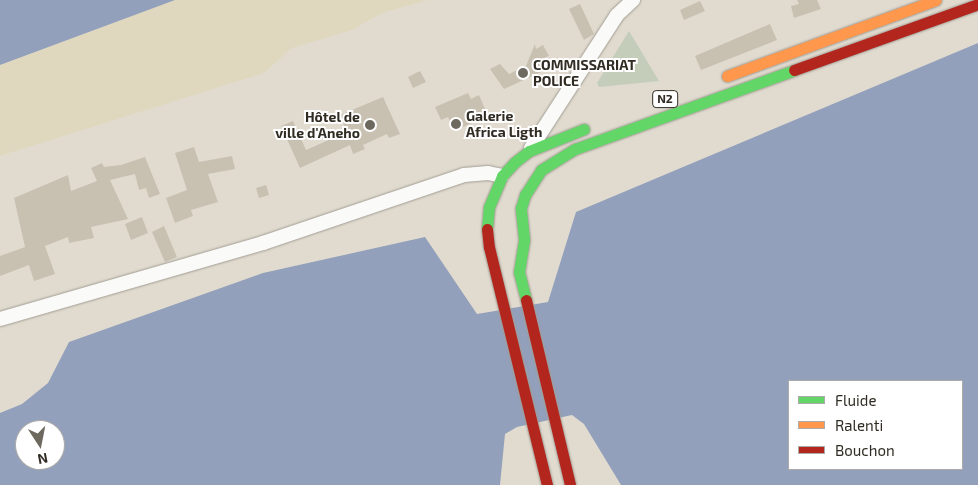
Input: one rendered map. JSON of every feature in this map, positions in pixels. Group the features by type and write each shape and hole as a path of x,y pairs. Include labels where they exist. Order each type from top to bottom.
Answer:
{"highway":[{"path":"714,81 936,0"},
{"name":"N2","path":"570,485 519,272 524,239 521,208 525,195 541,170 556,159 585,146 978,4"},
{"path":"547,485 498,278 487,224 489,207 502,176 529,151 594,126"}],"street":[{"path":"529,151 617,15 633,0"},
{"path":"0,319 263,243 464,175 488,173 502,176"}],"green space":[{"path":"629,31 659,81 599,87 597,83"}],"sand":[{"path":"175,0 428,0 382,13 352,30 292,48 264,73 0,156 0,65"}],"water":[{"path":"0,0 175,0 0,65"},
{"path":"978,43 978,485 621,485 584,424 572,415 517,427 505,434 500,485 0,485 0,413 22,404 48,383 69,342 263,273 425,237 477,314 548,302 576,212"}],"building":[{"path":"797,0 817,0 821,9 794,18 791,6 799,4"},
{"path":"700,1 705,11 684,20 680,10"},
{"path":"580,4 594,34 584,40 569,9"},
{"path":"770,24 777,40 701,70 695,56"},
{"path":"535,44 536,49 543,45 549,56 539,60 541,72 504,89 490,69 500,64 509,74 526,66"},
{"path":"420,71 426,82 413,88 408,77"},
{"path":"468,93 471,99 479,95 488,116 454,131 448,117 441,120 435,107"},
{"name":"Hôtel de ville d'Aneho","path":"383,97 400,134 389,138 387,134 363,145 365,149 353,154 350,145 300,168 281,126 293,121 306,150 347,132 340,115"},
{"path":"194,147 199,162 232,156 235,169 208,174 218,202 191,210 193,216 175,223 166,198 187,190 175,153"},
{"path":"145,157 160,194 149,198 146,188 139,190 135,174 110,180 128,219 91,227 94,238 69,243 68,237 45,246 55,274 34,281 29,265 0,276 0,256 25,247 14,198 68,175 71,191 97,181 91,168 102,163 104,167 121,165"},
{"path":"266,185 269,195 259,198 256,188"},
{"path":"142,217 148,233 131,240 125,224"},
{"path":"164,226 177,257 165,262 152,232"}],"traffic: fast":[{"path":"526,300 519,272 524,239 521,208 525,195 541,170 575,149 794,70"},
{"path":"487,229 489,207 502,176 515,162 529,151 584,129"}],"traffic: slow":[{"path":"727,76 936,0"}],"traffic: jam":[{"path":"794,70 978,4"},
{"path":"487,229 489,247 547,485"},
{"path":"526,300 570,485"}],"place":[{"name":"COMMISSARIAT POLICE","path":"523,73"},
{"name":"Galerie Africa Ligth","path":"456,124"},
{"name":"Hôtel de ville d'Aneho","path":"370,125"}]}
